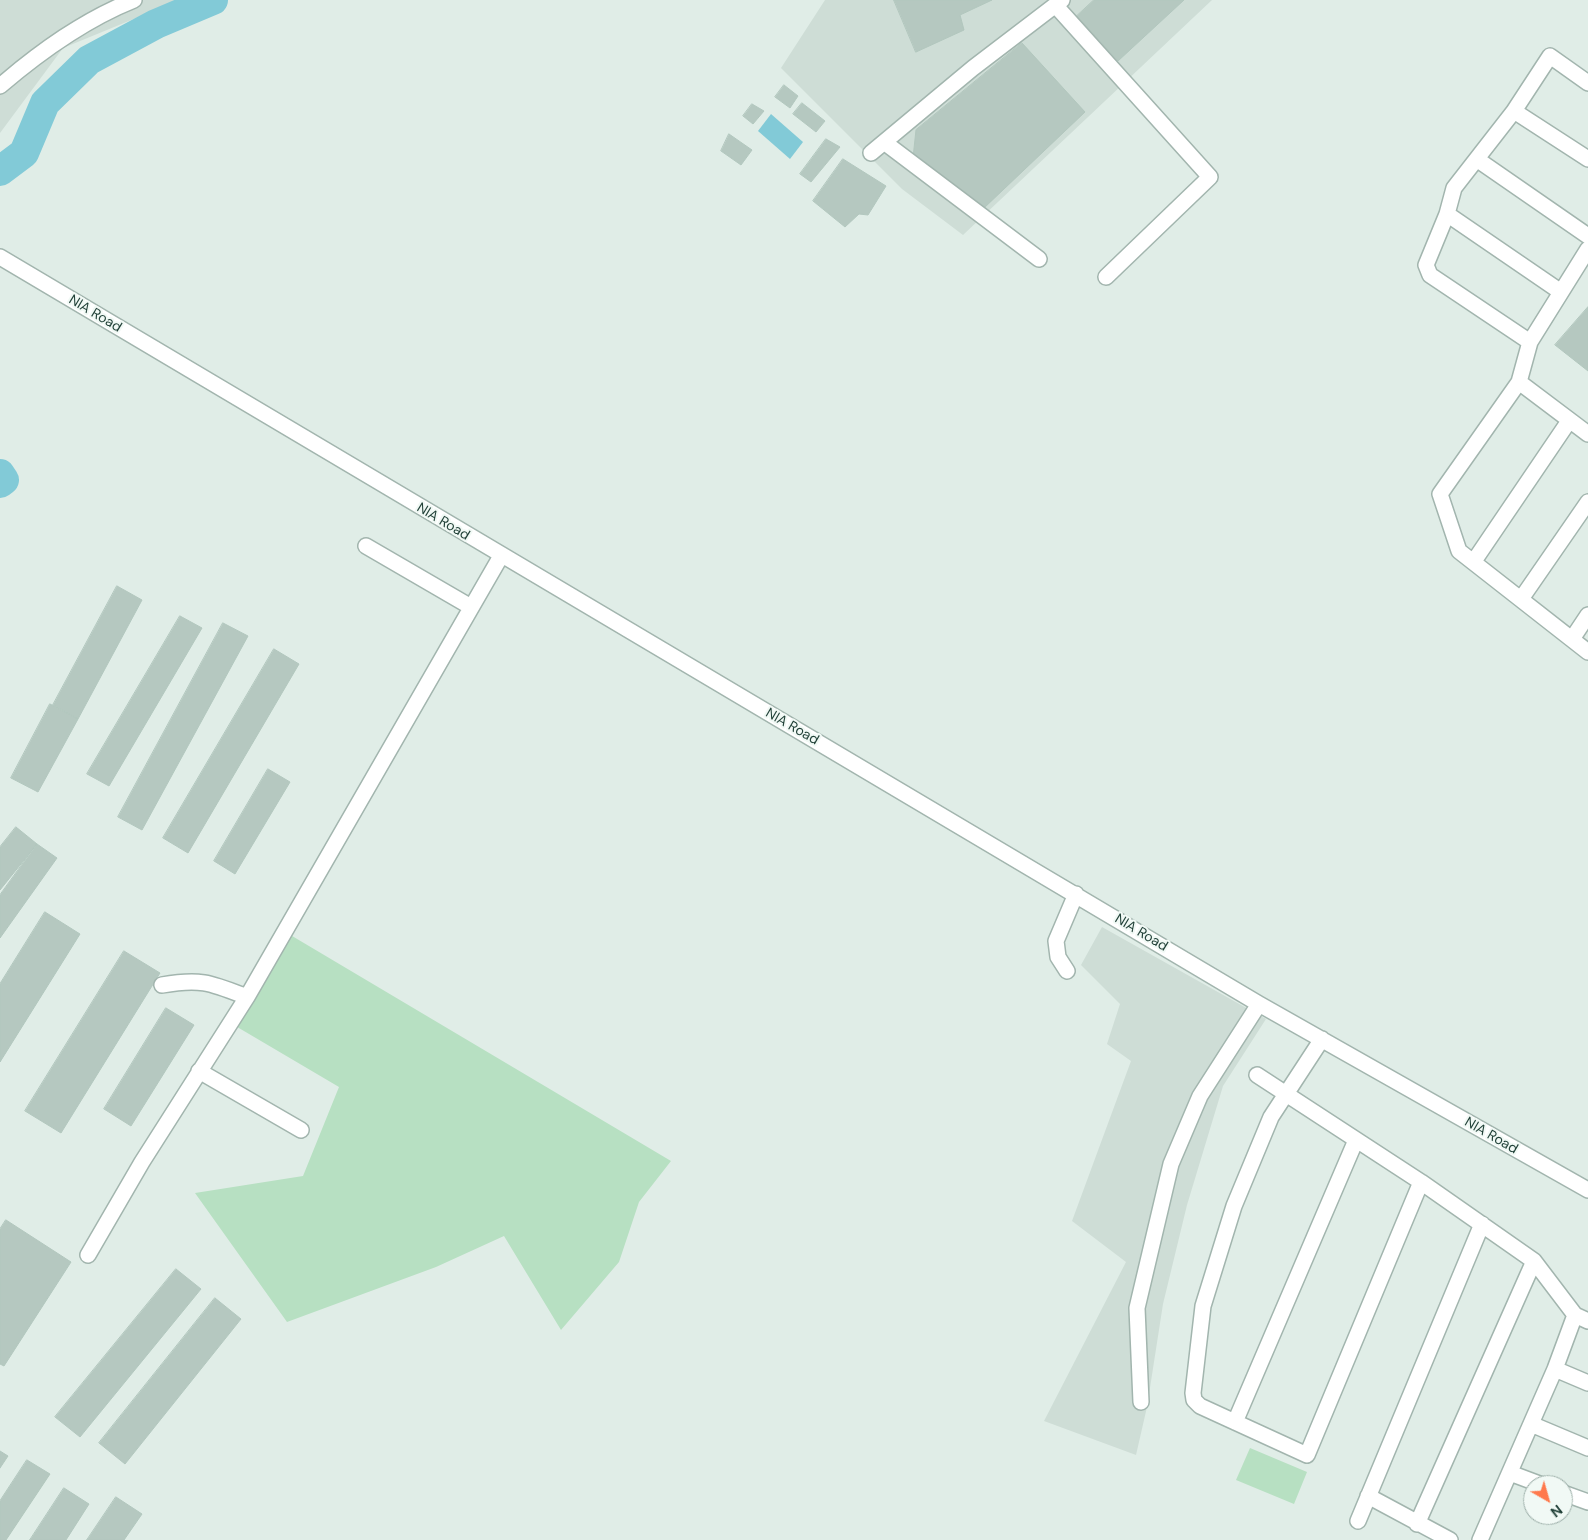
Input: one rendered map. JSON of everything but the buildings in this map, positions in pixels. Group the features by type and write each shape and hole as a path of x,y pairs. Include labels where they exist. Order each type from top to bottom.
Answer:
{"street":[{"path":"0,86 61,38 116,7 134,0"},
{"path":"871,153 973,68 1059,3 1210,177 1106,277"},
{"path":"1530,342 1430,274 1426,265 1447,214 1454,188 1478,160 1514,111 1550,56 1588,83"},
{"path":"1514,111 1588,158"},
{"path":"884,142 1039,259"},
{"path":"1478,160 1588,236"},
{"path":"1447,214 1562,292"},
{"path":"1588,249 1530,342 1519,382 1440,494 1459,551 1588,652"},
{"name":"NIA Road","path":"0,258 1259,1004 1588,1190"},
{"path":"1519,382 1588,434"},
{"path":"1474,561 1569,421"},
{"path":"1521,599 1588,502"},
{"path":"366,546 471,607"},
{"path":"88,1255 142,1162 247,997 501,556"},
{"path":"1572,639 1588,615"},
{"path":"1067,970 1058,957 1056,941 1076,894"},
{"path":"162,985 186,981 210,982 247,997"},
{"path":"1141,1402 1137,1308 1171,1164 1200,1096 1259,1004"},
{"path":"1322,1039 1271,1117 1234,1206 1203,1306 1193,1393 1194,1400 1200,1406 1307,1455 1421,1182"},
{"path":"199,1071 301,1130"},
{"path":"1257,1075 1421,1182 1534,1261 1581,1318 1555,1369 1480,1540"},
{"path":"1236,1422 1356,1140"},
{"path":"1358,1521 1482,1224"},
{"path":"1417,1524 1534,1261"},
{"path":"1555,1369 1588,1383"},
{"path":"1531,1424 1588,1448"},
{"path":"1510,1473 1523,1478"},
{"path":"1368,1496 1417,1524 1450,1540"},
{"path":"1573,1497 1588,1502"}],"shaded area":[{"path":"0,0 180,0 63,48 0,133"},
{"path":"825,0 1212,0 963,235 902,189 781,68"},
{"path":"1102,927 1266,1019 1223,1086 1187,1205 1163,1304 1147,1407 1136,1455 1044,1421 1126,1262 1072,1221 1131,1061 1107,1044 1120,1004 1081,965"}],"green space":[{"path":"282,930 671,1161 639,1202 619,1262 561,1330 504,1236 436,1267 287,1322 195,1193 303,1176 339,1087 227,1021"},
{"path":"1250,1448 1307,1472 1294,1504 1236,1480"}],"water":[{"path":"771,114 803,142 790,159 758,131"}],"waterway":[{"path":"0,171 24,153 45,103 89,60 156,24 213,0"},
{"path":"0,474 4,480 0,483"}]}
